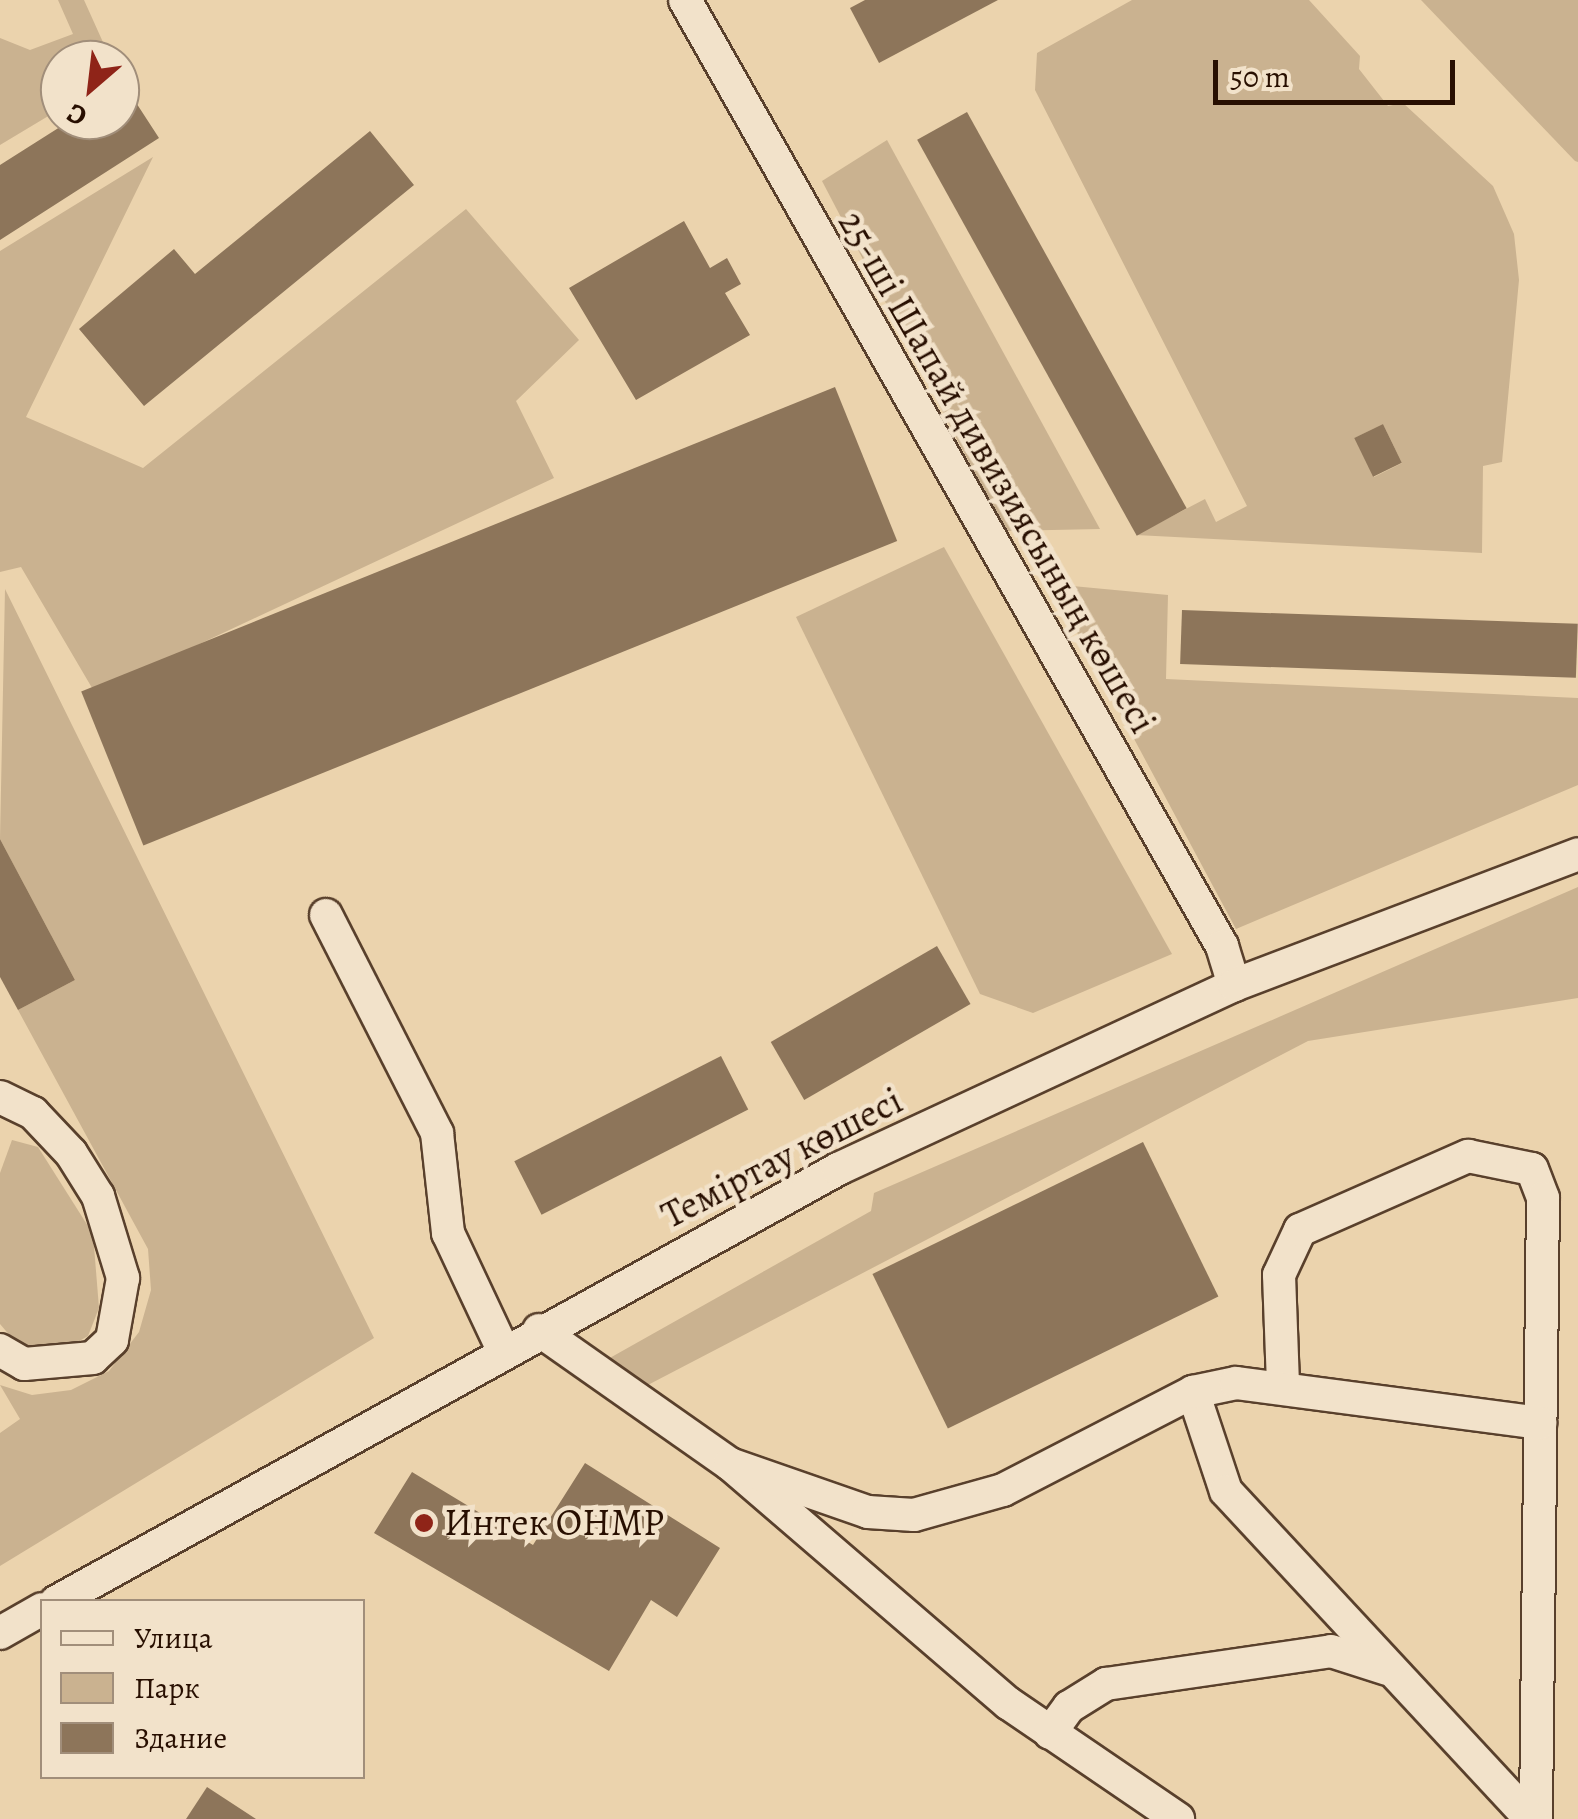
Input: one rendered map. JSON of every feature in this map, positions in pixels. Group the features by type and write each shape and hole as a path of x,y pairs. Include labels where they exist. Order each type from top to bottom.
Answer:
{"street":[{"name":"25-ші Шапай дивизиясының көшесі","path":"685,0 1222,946 1234,985"},
{"name":"Теміртау көшесі","path":"61,1599 539,1330 838,1169 1234,985 1578,854"},
{"path":"326,915 436,1133 448,1233 503,1350"},
{"path":"0,1097 33,1112 71,1153 98,1196 123,1278 112,1340 93,1358 43,1365 0,1350"},
{"path":"1283,1384 1279,1275 1300,1230 1493,1154 1532,1168 1542,1182 1534,1819"},
{"path":"539,1330 730,1464 1050,1734 1178,1819"},
{"path":"730,1464 868,1512 914,1515 1003,1490 1194,1392 1283,1384 1540,1423"},
{"path":"1194,1392 1226,1492 1534,1819"},
{"path":"0,1633 40,1610"},
{"path":"1050,1734 1068,1706 1106,1684 1331,1651 1356,1653 1408,1681"}],"green space":[{"path":"58,0 84,0 102,40 57,40 73,34"},
{"path":"1132,0 1309,0 1360,56 1359,69 1388,106 1403,103 1493,186 1514,234 1519,280 1502,462 1483,466 1482,553 1136,535 1205,499 1216,522 1247,506 1035,90 1037,53","holes":["1383,424 1402,463 1374,477 1355,438"]},
{"path":"1421,0 1578,0 1578,162 1575,161"},
{"path":"0,38 30,50 40,46 40,121 0,145"},
{"path":"887,140 1100,529 1005,531 822,181"},
{"path":"153,157 26,417 143,468 466,209 579,340 516,401 554,478 95,693 21,567 0,572 0,251"},
{"path":"944,547 1172,954 1033,1013 980,994 796,617"},
{"path":"1051,584 1168,595 1166,679 1578,698 1578,785 1236,929"},
{"path":"5,589 374,1338 0,1566 0,1433 20,1419 0,1385 32,1395 71,1390 109,1371 139,1332 151,1290 148,1249 18,1010 75,980 0,839"},
{"path":"1578,887 1578,998 1308,1041 644,1387 608,1359 871,1211 874,1193"},
{"path":"12,1140 38,1147 93,1234 99,1308 88,1336 67,1348 23,1351 0,1324 0,1173"}],"building":[{"path":"865,0 998,0 879,63 850,8"},
{"path":"140,109 159,138 0,240 0,165 40,140 140,140"},
{"path":"967,112 1187,508 1137,536 917,140"},
{"path":"370,131 414,185 144,406 79,329 174,249 195,274"},
{"path":"684,221 710,268 727,258 741,284 725,293 750,335 636,400 569,288"},
{"path":"835,387 897,541 143,845 81,692"},
{"path":"1383,424 1402,463 1373,477 1354,438"},
{"path":"1182,610 1578,624 1576,678 1180,664"},
{"path":"0,839 75,980 18,1010 0,977"},
{"path":"937,946 970,1004 804,1100 771,1042"},
{"path":"721,1056 748,1109 542,1215 514,1161"},
{"path":"1143,1142 1218,1297 948,1429 872,1274"},
{"path":"585,1463 720,1548 677,1617 651,1600 609,1671 374,1533 412,1472 533,1545"},
{"path":"207,1787 256,1819 186,1819"}],"place":[{"name":"Интек ОНМР","path":"424,1523"}]}
